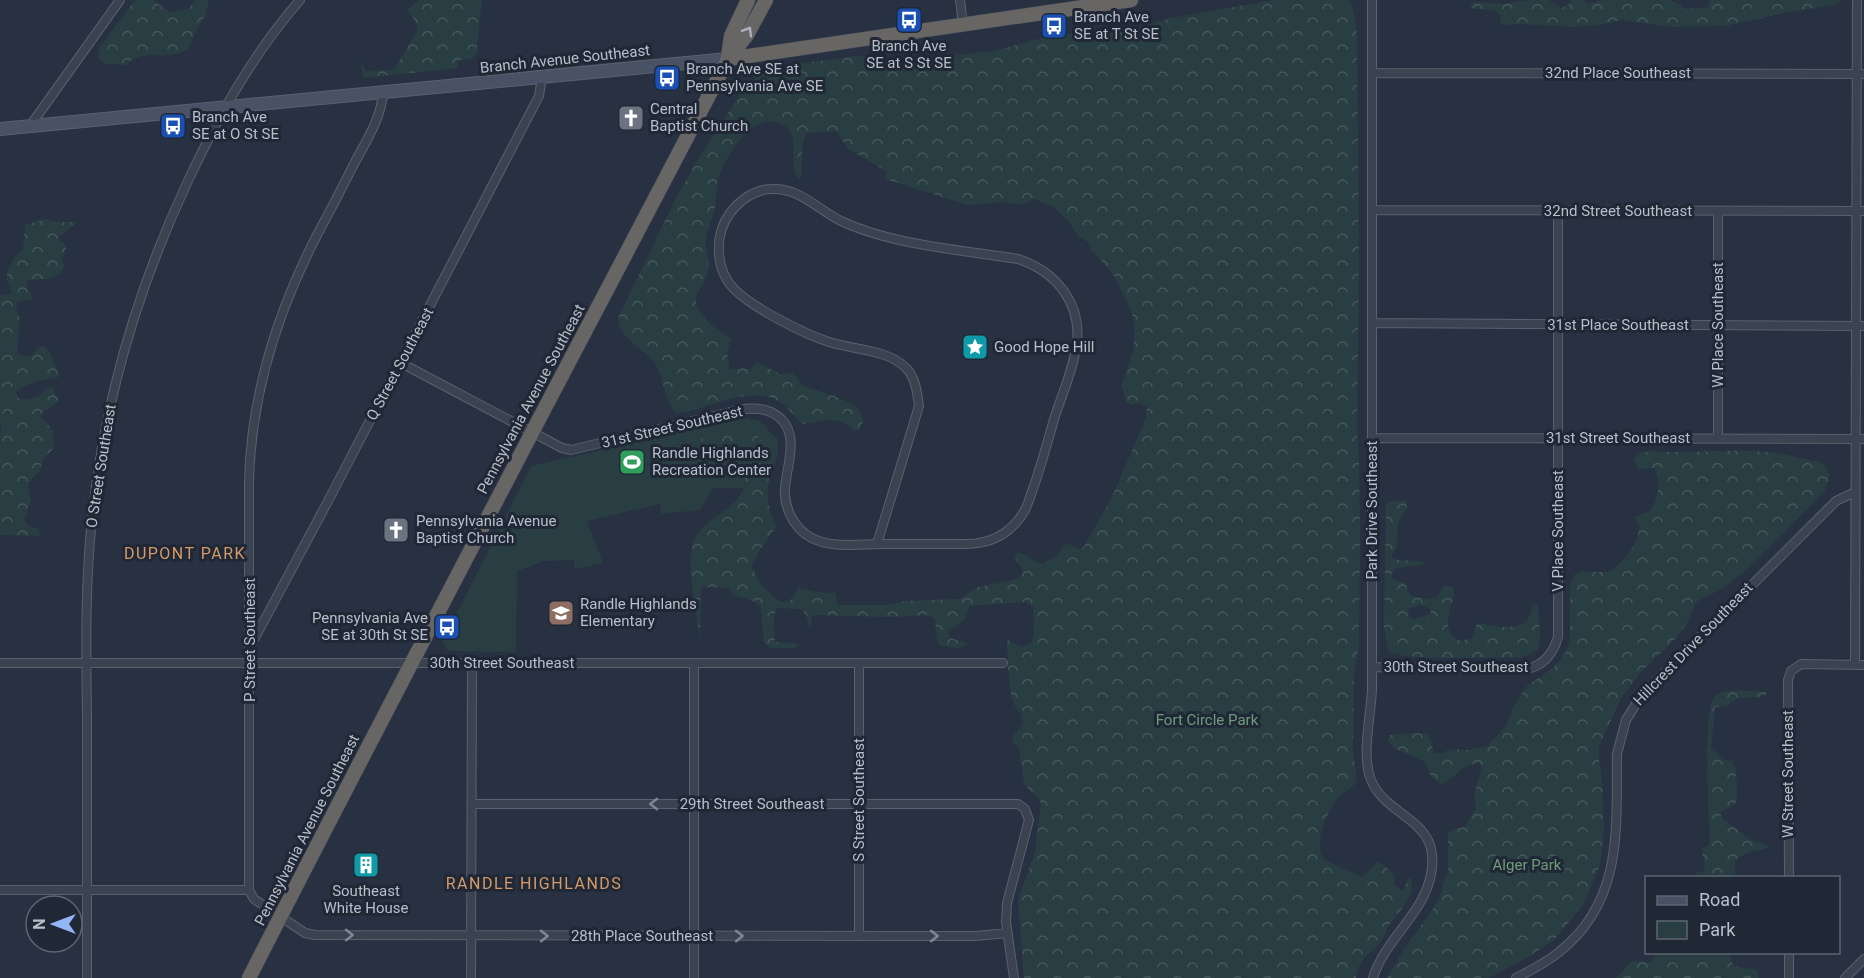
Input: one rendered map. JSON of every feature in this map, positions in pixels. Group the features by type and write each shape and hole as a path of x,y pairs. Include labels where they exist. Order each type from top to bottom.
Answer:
{"highway":[{"name":"Pennsylvania Avenue Southeast","path":"728,59 731,36 748,0"},
{"name":"Pennsylvania Avenue Southeast","path":"249,978 728,59 747,35 766,0"},
{"name":"Branch Avenue Southeast","path":"728,59 963,25 1088,3 1131,0"}],"main road":[{"name":"Branch Avenue Southeast","path":"0,129 728,59"}],"street":[{"path":"30,126 120,0"},
{"name":"O Street Southeast","path":"87,978 87,584 92,518 100,459 117,376 136,310 184,189 225,108 255,58 300,0"},
{"path":"960,0 963,25"},
{"name":"Park Drive Southeast","path":"1372,0 1372,703 1367,754 1369,776 1375,789 1384,800 1420,828 1429,844 1432,863 1430,882 1425,892 1378,964 1373,978"},
{"path":"1857,0 1860,74 1860,439 1855,492 1859,665"},
{"name":"32nd Place Southeast","path":"1372,73 1860,74"},
{"name":"Q Street Southeast","path":"249,648 401,363 539,96 542,77"},
{"name":"P Street Southeast","path":"249,890 249,466 253,425 261,378 291,289 378,120 383,93"},
{"name":"31st Street Southeast","path":"401,363 562,448 580,449 739,410 765,409 782,419 790,436 785,497 789,513 798,527 808,536 826,543 877,544 974,544 1001,536 1017,522 1026,508 1075,354 1076,320 1065,292 1050,276 1025,261 874,234 838,219 805,197 789,190 763,190 737,204 724,225 718,246 725,275 734,289 765,312 828,342 891,357 907,369 916,386 919,406 877,544"},
{"name":"32nd Street Southeast","path":"1372,210 1860,211"},
{"name":"V Place Southeast","path":"1539,665 1553,651 1558,637 1558,210"},
{"name":"W Place Southeast","path":"1718,211 1718,439"},
{"name":"31st Place Southeast","path":"1373,324 1860,326"},
{"name":"31st Street Southeast","path":"1372,438 1860,439"},
{"name":"Hillcrest Drive Southeast","path":"1516,978 1548,960 1566,946 1586,924 1602,897 1615,851 1619,741 1636,701 1836,501 1855,492"},
{"name":"30th Street Southeast","path":"0,663 1004,663"},
{"path":"471,978 472,663"},
{"path":"694,664 694,978"},
{"name":"S Street Southeast","path":"860,664 860,936"},
{"name":"W Street Southeast","path":"1788,876 1788,680 1791,671 1801,664 1859,665"},
{"name":"30th Street Southeast","path":"1372,667 1509,669 1539,665"},
{"name":"29th Street Southeast","path":"472,804 1014,804 1022,806 1027,814 1028,824 1007,903 1008,933"},
{"path":"0,890 249,890 254,899 280,917"},
{"name":"28th Place Southeast","path":"280,917 306,933 315,935 975,936 1008,933"},
{"path":"1008,933 1014,978"},
{"path":"1789,954 1789,978"},
{"path":"1845,978 1864,958"}],"green space":[{"path":"135,0 153,0 173,12 188,9 196,0 209,0 206,14 195,32 189,49 177,54 142,56 131,60 127,65 106,64 98,57 99,48"},
{"path":"419,0 482,0 476,55 473,58 457,61 458,68 363,78 361,60 365,71 391,70 397,65 418,29 407,10"},
{"name":"Fort Circle Park","path":"1273,0 1350,0 1356,22 1357,38 1359,259 1357,430 1360,532 1359,644 1354,676 1353,751 1357,780 1337,799 1330,811 1321,836 1320,852 1330,862 1361,877 1376,862 1382,864 1395,875 1394,885 1402,891 1408,877 1410,878 1411,891 1409,898 1388,927 1382,940 1363,960 1356,978 1024,978 1018,900 1034,856 1041,804 1024,784 1019,748 1012,742 1013,736 1023,724 1021,713 1016,708 1011,692 1007,643 1008,640 1021,647 1031,643 1034,634 1033,607 1026,602 969,606 964,620 948,632 950,638 969,644 960,648 940,646 937,640 935,620 928,615 889,617 814,615 810,631 807,616 801,609 777,608 774,620 775,642 799,645 795,648 770,648 764,642 761,608 758,605 748,599 733,595 730,588 701,587 700,640 691,575 694,540 708,523 735,502 744,482 743,469 733,455 725,452 674,449 680,444 741,429 753,433 766,446 769,464 768,503 776,527 752,566 764,588 784,603 790,601 799,588 836,593 837,605 884,605 907,601 959,599 978,587 1013,580 1022,575 1023,571 1015,558 1017,553 1043,563 1055,557 1066,543 1080,549 1083,548 1111,499 1146,418 1147,407 1139,403 1130,405 1125,399 1122,385 1134,347 1134,324 1132,313 1116,279 1093,252 1088,242 1078,236 1068,220 1052,206 1033,199 1021,205 1004,202 968,205 885,179 886,171 848,149 836,131 806,133 802,149 802,176 799,179 795,173 794,144 789,130 772,121 752,128 744,136 729,156 719,176 715,208 706,239 708,271 697,295 696,305 710,324 731,339 727,352 730,370 743,368 750,370 757,362 780,374 793,373 806,387 835,396 861,412 863,420 859,430 855,431 837,421 804,424 780,402 764,396 739,397 676,413 669,402 658,368 625,336 621,330 619,316 694,166 740,94 761,73 797,64 856,56 903,60 994,51 1057,34 1126,32 1171,18"},
{"path":"1549,0 1561,8 1570,4 1570,0 1583,0 1588,4 1602,0 1669,0 1681,5 1683,9 1708,7 1710,0 1842,0 1833,5 1725,26 1670,27 1622,20 1600,25 1573,27 1502,25 1501,16 1498,13 1470,7 1473,2 1504,4"},
{"path":"45,219 57,222 77,222 59,237 66,249 62,260 64,266 62,271 55,277 28,280 26,287 31,293 32,300 17,301 16,308 20,319 17,351 22,356 28,356 44,346 49,351 59,375 57,378 30,384 16,392 18,398 25,400 40,396 47,388 53,387 59,400 41,414 41,417 53,431 54,443 53,449 42,460 41,469 30,481 28,487 31,500 24,520 28,525 39,529 40,536 0,535 0,432 2,427 0,424 0,295 12,294 7,273 14,258 23,249 25,225"},
{"path":"744,418 760,421 777,439 778,450 774,467 762,480 746,488 713,488 700,510 661,514 660,504 587,521 603,563 575,569 574,560 545,561 517,571 516,652 449,651 442,642 531,466"},
{"name":"Alger Park","path":"1745,451 1781,454 1822,463 1827,468 1829,478 1824,492 1751,566 1723,588 1696,602 1687,623 1677,637 1641,672 1621,698 1599,746 1604,830 1600,865 1583,905 1554,940 1489,978 1387,978 1404,949 1433,909 1441,893 1448,868 1448,834 1454,829 1465,827 1476,808 1474,794 1482,768 1480,763 1466,766 1441,784 1431,777 1425,762 1394,748 1388,741 1388,736 1427,733 1434,753 1443,753 1450,749 1469,750 1487,746 1506,726 1515,704 1526,687 1554,667 1567,650 1570,639 1570,586 1574,575 1581,572 1609,572 1626,557 1634,545 1639,525 1634,517 1648,512 1655,503 1658,477 1653,468 1638,469 1634,460 1640,453"},
{"path":"1405,500 1407,502 1407,507 1398,523 1396,548 1392,558 1424,562 1424,565 1396,568 1391,574 1393,580 1406,583 1407,590 1412,596 1428,599 1437,597 1444,586 1452,587 1454,592 1448,626 1452,635 1461,641 1472,638 1477,623 1502,627 1520,625 1528,619 1533,605 1538,604 1540,638 1538,650 1521,658 1432,658 1388,652 1384,627 1386,505 1388,502","holes":["1420,605 1429,608 1430,615 1413,619 1409,617 1408,609"]},
{"path":"1733,690 1766,692 1767,694 1762,697 1738,698 1726,706 1715,707 1711,749 1719,754 1721,759 1732,761 1736,770 1737,801 1733,806 1721,811 1721,818 1750,839 1768,848 1746,853 1735,860 1735,876 1696,876 1698,872 1704,871 1702,848 1708,846 1710,841 1707,742 1711,705 1718,693"},
{"path":"1655,954 1730,954 1733,966 1757,970 1759,978 1616,978 1632,961 1650,962"}],"place":[{"name":"Branch Ave SE at S St SE","path":"909,20"},
{"name":"Branch Ave SE at T St SE","path":"1054,26"},
{"name":"Branch Ave SE at Pennsylvania Ave SE","path":"667,78"},
{"name":"Central Baptist Church","path":"631,118"},
{"name":"Branch Ave SE at O St SE","path":"173,126"},
{"name":"Good Hope Hill","path":"975,347"},
{"name":"Randle Highlands Recreation Center","path":"632,462"},
{"name":"Pennsylvania Avenue Baptist Church","path":"396,530"},
{"name":"Randle Highlands Elementary","path":"561,613"},
{"name":"Pennsylvania Ave SE at 30th St SE","path":"447,627"},
{"name":"Southeast White House","path":"366,865"}],"district":[{"name":"DUPONT PARK","path":"185,553"},
{"name":"RANDLE HIGHLANDS","path":"534,883"}]}
